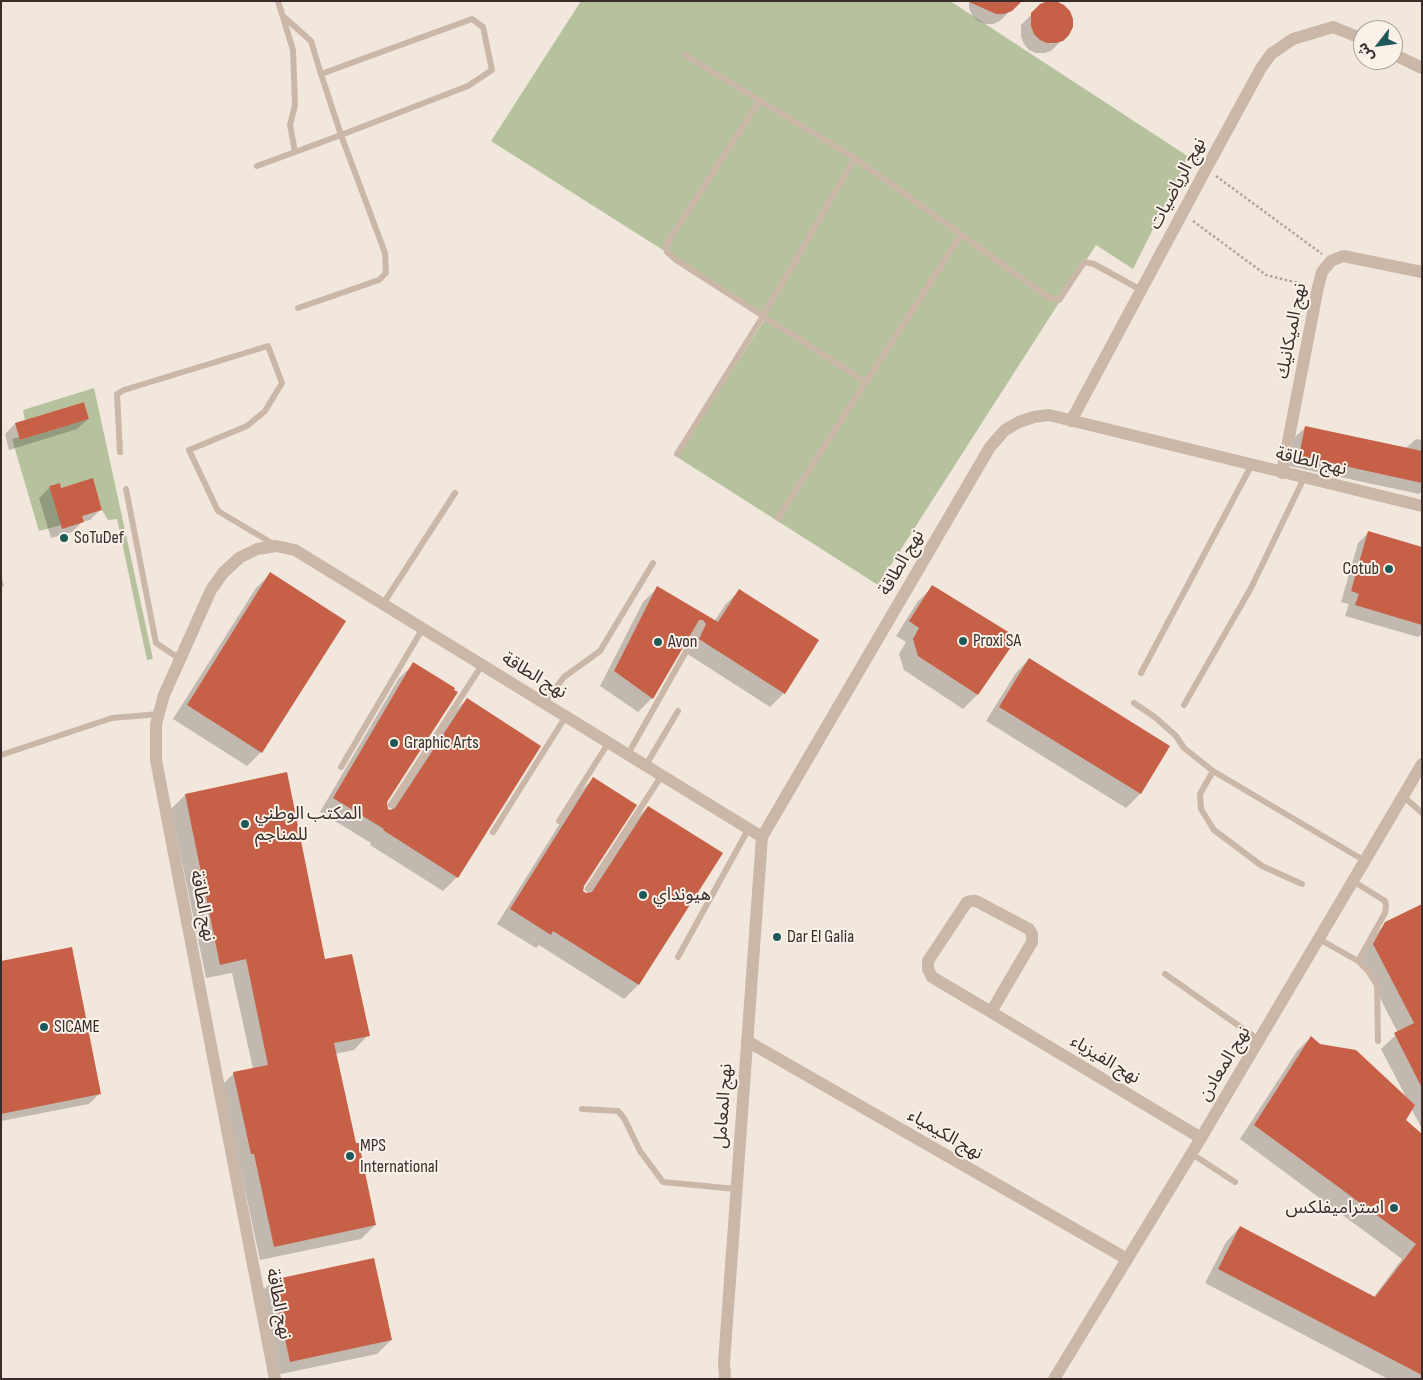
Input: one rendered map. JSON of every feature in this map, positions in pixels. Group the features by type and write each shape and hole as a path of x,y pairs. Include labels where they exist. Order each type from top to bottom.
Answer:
{"street":[{"name":"نهج الرياضيات","path":"1071,421 1261,68 1271,54 1293,40 1333,27 1353,34"},
{"path":"1403,59 1422,68"},
{"path":"1331,261 1344,256 1422,272"},
{"name":"نهج الميكانيك","path":"1282,473 1318,287 1322,272 1331,261"},
{"name":"نهج الطاقة","path":"275,1379 156,760 156,724 164,695 212,590 223,573 238,558 257,549 276,546 295,550 762,837 990,447 1005,430 1020,422 1034,416 1049,415 1251,466 1422,506"},
{"name":"نهج المعادن","path":"1054,1379 1192,1154 1422,764"},
{"name":"نهج المعامل","path":"725,1379 724,1363 762,837"},
{"name":"نهج الفيزياء","path":"991,1012 1032,942 1032,934 1029,929 971,900 967,902 928,961 928,969 932,976 991,1012 1201,1138"},
{"name":"نهج الكيمياء","path":"747,1041 1127,1260"}],"lane":[{"path":"278,1 293,50 296,105 290,125 295,152"},
{"path":"284,17 311,41 341,135 385,253 386,273 379,280 298,308"},
{"path":"257,166 468,86 492,70 483,27 472,19 321,74"},
{"path":"685,54 855,158 1048,297 1059,300 1084,262 1094,264 1142,290"},
{"path":"760,100 666,245 667,252 676,260 866,382"},
{"path":"677,454 763,316 855,158"},
{"path":"778,518 961,235"},
{"path":"120,452 117,394 124,390 268,346 282,383 265,411 247,426 189,450 218,511 276,546"},
{"path":"1141,673 1251,466"},
{"path":"1184,705 1251,588 1304,478"},
{"path":"126,489 156,643 180,659"},
{"path":"383,604 455,493"},
{"path":"544,703 564,678 600,651 653,563"},
{"path":"628,754 702,625"},
{"path":"341,768 422,628"},
{"path":"391,805 482,665"},
{"path":"1134,703 1156,718 1176,736 1184,748 1213,771 1365,861"},
{"path":"646,765 678,711"},
{"path":"1,755 112,718 159,714"},
{"path":"493,832 566,716"},
{"path":"559,821 609,742"},
{"path":"1213,771 1200,794 1201,809 1214,830 1262,866 1302,884"},
{"path":"588,889 662,775"},
{"path":"1403,796 1422,814"},
{"path":"678,957 749,828"},
{"path":"1353,880 1384,901 1386,906 1385,913 1358,961"},
{"path":"1319,939 1358,961 1368,971 1377,985 1378,1040"},
{"path":"1165,974 1259,1040"},
{"path":"582,1109 618,1111 624,1118 640,1151 663,1182 736,1189"},
{"path":"1192,1154 1235,1182"}],"path":[{"path":"1206,169 1331,261"},
{"path":"1183,213 1266,275 1318,287"}],"green space":[{"path":"581,1 950,1 1189,157 1133,269 1096,245 878,585 677,457 767,316 491,141"},
{"path":"94,388 153,659 147,660 117,519 108,520 102,510 93,479 61,488 60,483 49,486 61,525 39,531 12,439 19,437 20,440 89,419 84,402 25,420 23,410"}],"building":[{"path":"967,1 1022,1 1012,11 996,14"},
{"path":"1056,1 1064,5 1070,11 1073,19 1073,27 1069,35 1063,41 1056,43 1047,43 1040,40 1034,34 1031,26 1031,13 1040,4"},
{"path":"84,402 89,419 20,440 15,423"},
{"path":"1305,426 1422,451 1422,483 1299,456"},
{"path":"93,478 102,510 82,516 84,522 62,529 49,486 60,483 61,488"},
{"name":"Cotub","path":"1368,531 1422,547 1422,625 1355,605 1359,594 1351,591"},
{"path":"270,572 346,621 262,753 187,705"},
{"name":"Proxi SA","path":"932,585 1010,633 1013,644 978,695 918,656 913,639 919,628 909,621"},
{"path":"657,586 718,622 739,589 819,640 785,694 699,639 706,624 703,620 699,620 653,699 614,671"},
{"path":"1029,658 1170,746 1141,794 999,707"},
{"path":"413,662 455,688 454,690 458,692 387,802 388,809 395,808 467,698 541,746 458,878 333,798"},
{"path":"287,772 325,959 352,954 370,1036 334,1043 356,1143 359,1143 376,1225 274,1247 254,1154 251,1154 233,1072 268,1065 246,959 220,965 185,794"},
{"name":"هيونداي","path":"593,777 637,805 584,886 583,891 586,893 592,892 648,806 723,853 639,985 553,931 551,935 510,909"},
{"path":"1422,904 1422,1088 1394,1033 1414,1023 1373,944 1385,922"},
{"name":"SICAME","path":"72,947 101,1094 1,1114 1,961"},
{"name":"استراميفلكس","path":"1311,1036 1320,1044 1356,1050 1415,1105 1406,1120 1422,1134 1422,1375 1218,1269 1240,1226 1375,1297 1416,1244 1254,1125"},
{"path":"374,1258 392,1340 290,1362 272,1280"}],"place":[{"name":"SoTuDef","path":"64,538"},
{"name":"Cotub","path":"1389,569"},
{"name":"Proxi SA","path":"963,641"},
{"name":"Avon","path":"658,642"},
{"name":"Graphic Arts","path":"394,743"},
{"name":"المكتب الوطني للمناجم","path":"245,824"},
{"name":"هيونداي","path":"643,895"},
{"name":"Dar El Galia","path":"777,937"},
{"name":"SICAME","path":"44,1027"},
{"name":"MPS International","path":"350,1156"},
{"name":"استراميفلكس","path":"1394,1208"}]}
